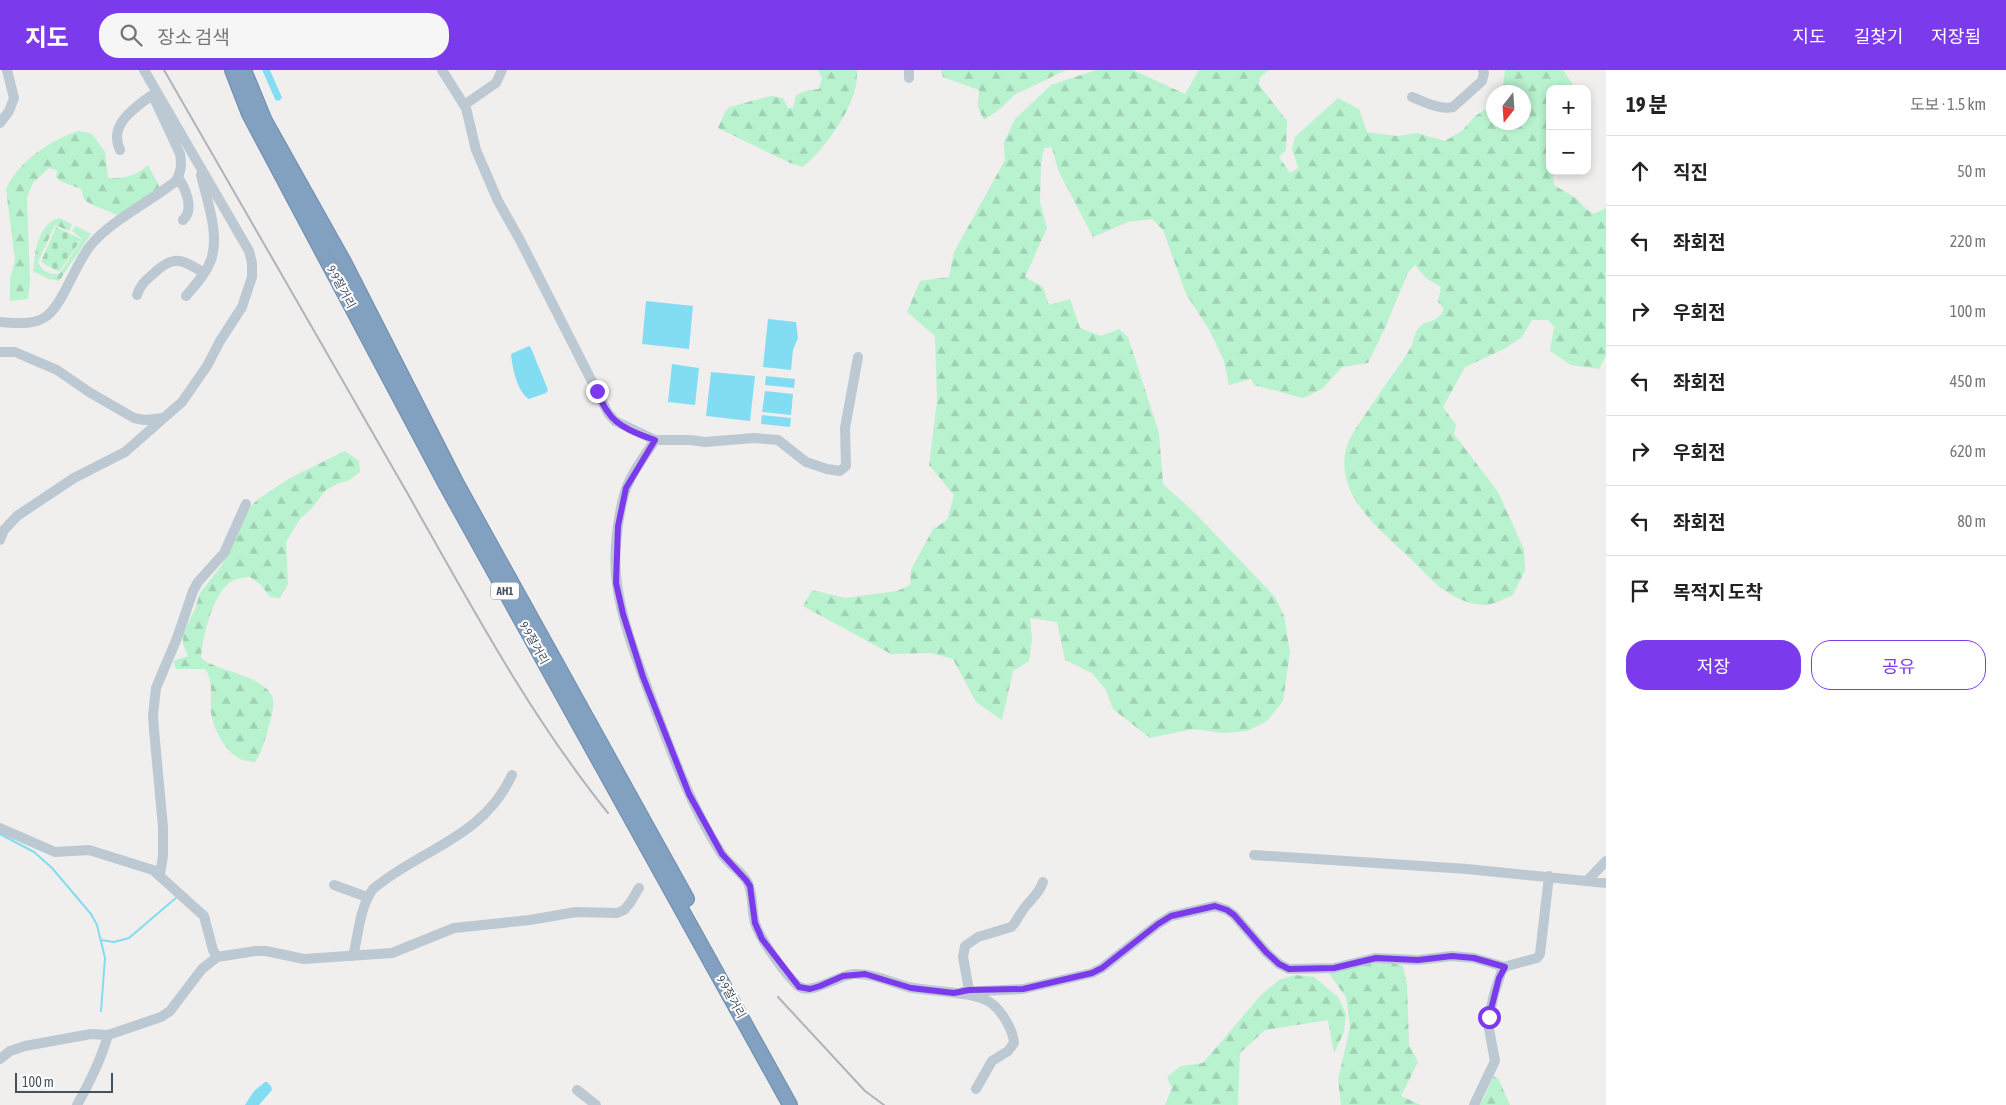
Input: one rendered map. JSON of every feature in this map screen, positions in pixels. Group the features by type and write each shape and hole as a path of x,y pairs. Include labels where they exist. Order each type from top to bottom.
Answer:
{"highway":[{"name":"9·9절거리","path":"232,70 254,122 446,485 790,1105"},
{"name":"9·9절거리","path":"244,70 264,122 344,262 457,484 801,1105"}],"street":[{"path":"0,123 9,111 14,98 7,70"},
{"path":"0,322 28,323 39,321 48,316 62,296 82,257 99,236 168,188 178,177 182,164 180,154 140,70"},
{"path":"0,540 4,530 17,516 74,478 125,452 182,402 207,366 220,341 242,307 252,277 252,263 249,251 144,70"},
{"path":"442,70 464,105 476,150 498,201 608,413 615,421 643,436 655,440 704,442 769,438 778,440 806,462 827,470 843,470 847,460 845,428 858,357"},
{"path":"464,105 496,83 502,70"},
{"path":"1412,97 1436,106 1447,108 1453,106 1482,81 1483,70"},
{"path":"120,150 116,132 120,125 128,114 152,95"},
{"path":"186,296 204,273 211,259 214,247 211,218 199,164"},
{"path":"178,177 188,201 186,217 183,220"},
{"path":"137,295 139,286 165,263 175,260 188,263 204,273"},
{"path":"0,352 15,352 57,370 89,392 134,418 144,420 164,418"},
{"path":"655,440 626,488 618,526 616,583 623,614 643,677 689,794 722,854 750,886 755,923 762,939 799,987 805,989 820,986 843,976 865,974 911,988 954,993 990,1003 1010,1028 1013,1036 1012,1046 992,1061 976,1088"},
{"path":"160,874 163,856 163,827 153,715 156,688 177,638 193,591 198,582 224,553 246,504"},
{"path":"353,956 358,940 360,917 367,897 373,889 381,882 446,844 473,825 499,797 512,775"},
{"path":"0,828 55,852 89,850 153,870 160,874 204,916 213,950 217,956"},
{"path":"1254,855 1549,876 1606,882"},
{"path":"1588,880 1606,861"},
{"path":"954,993 969,990 1023,989 1092,973 1102,968 1171,916 1215,906 1227,910 1234,915 1266,952 1279,964 1289,969 1334,968 1376,958 1418,960 1452,956 1474,958 1505,967 1538,958 1540,954 1549,876"},
{"path":"969,990 963,957 965,946 978,937 1011,927 1015,924 1020,913 1040,890 1043,882"},
{"path":"334,885 367,897"},
{"path":"0,1059 10,1051 25,1046 91,1034 108,1035 144,1023 170,1011 202,969 217,956 266,951 304,959 392,953 454,928 530,920 576,912 617,913 624,910 639,888"},
{"path":"1474,1105 1495,1061 1489,1029 1489,1017 1499,978 1505,967"},
{"path":"77,1105 89,1086 100,1062 108,1035"},
{"path":"577,1090 596,1105"}],"green space":[{"path":"818,70 857,70 856,82 853,96 840,123 822,148 803,167 790,163 718,128 729,107 771,96 783,98 788,108 793,108 796,95 808,90 819,89 822,78"},
{"path":"941,70 1066,70 1014,95 1001,108 984,120 978,107 979,90 943,77"},
{"path":"1096,70 1133,70 1185,94 1199,70 1269,70 1260,77 1259,85 1287,121 1286,150 1279,157 1290,173 1298,168 1292,148 1295,137 1338,98 1359,109 1367,132 1398,136 1417,133 1445,141 1463,130 1474,117 1486,109 1486,130 1531,130 1531,85 1503,85 1505,70 1563,70 1573,85 1546,85 1546,175 1556,175 1553,176 1554,185 1577,199 1586,209 1594,214 1606,208 1606,356 1599,369 1571,365 1550,351 1554,327 1548,320 1532,320 1522,337 1504,349 1465,367 1443,407 1456,425 1454,434 1498,492 1524,549 1525,570 1513,595 1488,605 1475,604 1456,597 1439,586 1366,515 1348,484 1344,467 1348,443 1412,345 1417,331 1424,323 1438,317 1444,309 1438,302 1441,287 1426,278 1415,265 1408,272 1368,363 1342,367 1322,389 1303,398 1254,385 1251,379 1229,385 1224,361 1210,331 1186,294 1163,230 1152,219 1128,222 1093,237 1058,170 1052,147 1044,148 1041,164 1040,202 1047,228 1025,277 1043,287 1049,305 1070,299 1080,328 1101,336 1119,329 1128,337 1159,433 1163,484 1195,513 1275,597 1284,616 1290,652 1283,701 1267,721 1247,731 1223,733 1193,729 1150,738 1113,709 1106,690 1092,673 1065,660 1057,622 1030,618 1032,639 1029,661 1013,671 1002,720 976,702 953,659 930,653 891,654 803,606 812,590 845,598 897,591 910,585 911,570 933,529 947,520 954,495 929,465 937,401 935,336 907,312 920,281 949,277 954,252 1005,160 1004,142 1015,119 1051,85"},
{"path":"79,131 92,134 105,152 108,178 130,176 148,165 161,189 119,216 87,202 83,198 81,189 60,181 56,177 57,170 49,168 33,183 27,197 30,282 28,299 10,301 10,279 15,260 6,189 11,179 36,153 57,140"},
{"path":"59,218 72,224 69,231 55,225 38,262 47,272 53,274 60,273 81,240 72,231 76,226 91,234 59,281 49,279 33,271 42,232 52,221"},
{"path":"56,227 81,239 59,272 41,262"},
{"path":"345,451 359,461 360,472 348,481 339,483 326,490 312,508 300,519 286,542 288,584 280,598 270,597 261,585 250,577 238,579 228,584 222,590 209,619 203,640 201,658 218,667 259,683 267,689 273,699 272,716 260,753 255,762 244,761 226,747 214,726 211,712 210,679 205,669 176,669 173,661 188,656 183,644 183,633 195,609 200,593 222,565 248,509 257,500 290,478"},
{"path":"1380,960 1403,966 1407,985 1409,1045 1418,1062 1401,1096 1421,1105 1341,1105 1338,1080 1350,1027 1346,997 1328,972"},
{"path":"1295,975 1314,977 1338,997 1346,1014 1344,1032 1334,1053 1328,1020 1265,1030 1240,1053 1238,1105 1165,1105 1172,1088 1167,1077 1181,1066 1203,1063 1261,995 1279,980"},
{"path":"1494,1076 1498,1078 1510,1105 1479,1105"}],"water":[{"path":"646,301 693,306 689,349 642,344"},
{"path":"768,319 796,322 798,338 793,350 791,370 763,367"},
{"path":"529,346 548,390 546,393 529,399 518,385 511,354"},
{"path":"672,364 699,368 695,405 668,402"},
{"path":"711,372 755,376 750,421 706,416"},
{"path":"766,376 795,379 794,388 765,385"},
{"path":"765,391 793,394 791,415 762,412"},
{"path":"762,415 791,418 790,427 761,424"},
{"path":"265,1082 271,1086 272,1090 259,1105 245,1105 254,1091"}],"waterway":[{"path":"266,70 278,97"},
{"path":"0,834 34,852 52,868 91,914 97,925 105,958 101,1011"},
{"path":"101,940 114,942 129,938 177,897"}],"railway":[{"path":"164,70 502,659 553,738 608,813"},
{"path":"778,997 865,1091 884,1105"}],"route":[{"path":"597,391 608,413 615,421 643,436 655,440 626,488 618,526 616,583 623,614 643,677 689,794 722,854 750,886 755,923 762,939 799,987 805,989 816,988 843,976 865,974 911,988 928,991 954,993 969,990 1002,991 1023,989 1092,973 1102,968 1171,916 1208,906 1215,906 1222,907 1234,915 1266,952 1283,967 1289,969 1334,968 1376,958 1418,960 1452,956 1474,958 1505,967 1499,978 1489,1017"}]}
